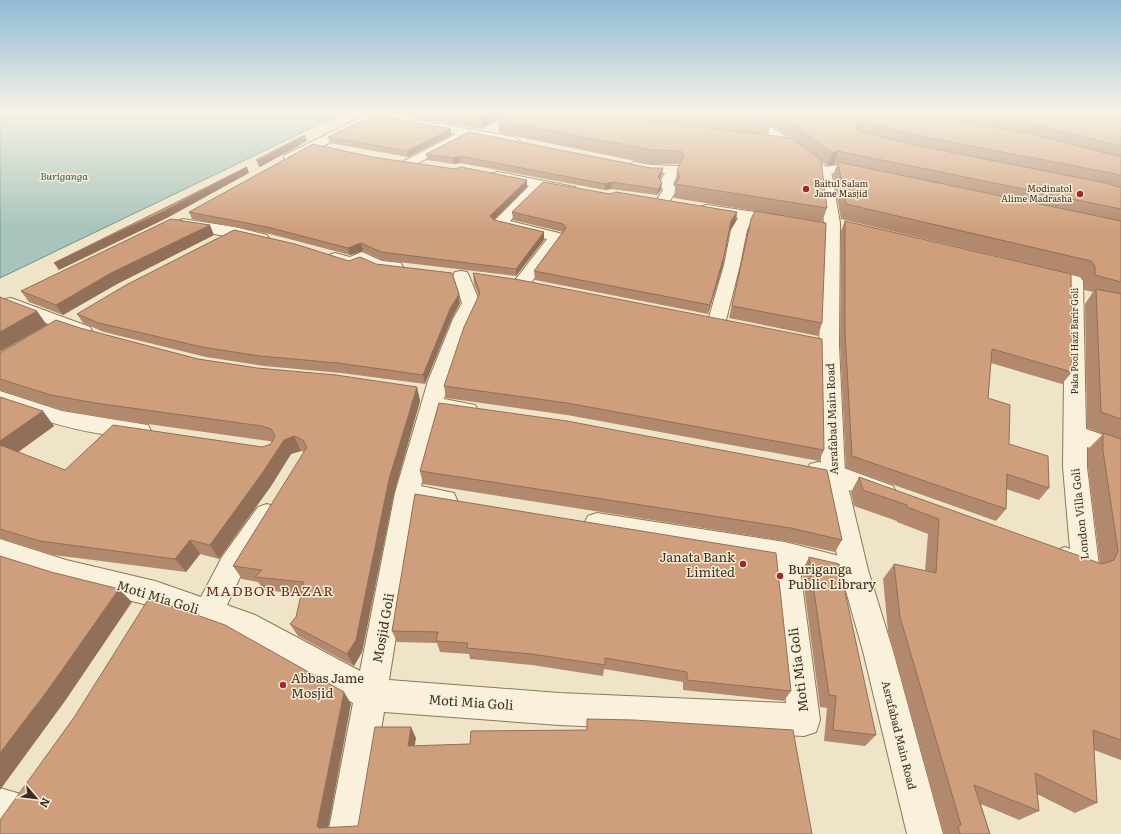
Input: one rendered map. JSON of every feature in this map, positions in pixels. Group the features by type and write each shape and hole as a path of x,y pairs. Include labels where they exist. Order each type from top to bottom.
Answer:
{"street":[{"path":"278,165 307,150"},
{"path":"430,150 402,163 430,167"},
{"path":"798,150 829,171 856,175"},
{"path":"829,171 848,168 858,150"},
{"path":"621,163 650,169 674,169 666,184 670,190 662,202"},
{"name":"Asrafabad Main Road","path":"829,171 831,226 821,344 833,474 854,570 878,651 925,834"},
{"path":"487,174 586,192"},
{"path":"504,281 528,285 557,237 500,223 539,184"},
{"path":"647,199 677,204"},
{"path":"691,206 793,223"},
{"path":"194,211 170,224 235,232 275,242"},
{"path":"716,323 732,266 739,230 748,215"},
{"path":"207,246 235,232"},
{"path":"323,254 352,264 362,257 378,266 408,268"},
{"name":"Paka Pool Hazi Barir Goli","path":"1030,270 1074,281 1081,296 1075,434"},
{"name":"Mosjid Goli","path":"346,834 407,494 428,397 462,319 471,303 461,276"},
{"path":"12,302 97,337"},
{"path":"46,334 85,312"},
{"path":"428,397 487,412"},
{"path":"0,398 21,403 60,418 105,427 162,434"},
{"path":"1075,434 1121,450"},
{"name":"London Villa Goli","path":"1040,550 1085,566 1075,467 1075,434"},
{"path":"794,467 833,474 907,501"},
{"path":"208,613 232,565 281,494"},
{"path":"407,494 470,504"},
{"path":"572,520 785,554 854,570"},
{"name":"Moti Mia Goli","path":"0,551 66,572 155,594 245,625 371,694 559,708 804,720 785,554"},
{"path":"138,621 155,594"}],"water":[{"name":"Buriganga","path":"0,150 266,150 0,278"}],"building":[{"path":"276,150 278,150 258,161 256,160"},
{"path":"302,150 340,150 372,157 455,169 461,167 527,180 490,216 494,220 544,232 516,269 381,252 361,243 348,248 267,227 189,212"},
{"path":"434,150 560,150 651,168 663,168 658,177 662,183 658,189 612,182 605,184 460,156 453,158 426,154"},
{"path":"652,150 807,150 821,160 827,208 675,184 680,177 677,170 684,156 681,151"},
{"path":"828,150 939,150 1106,183 1121,188 1121,209 838,151 832,153"},
{"path":"992,150 1093,150 1121,157 1121,176"},
{"path":"838,162 1121,221 1121,282 1095,275 1095,266 1091,261 846,204"},
{"path":"247,167 164,211 54,263 167,207"},
{"path":"543,182 610,194 616,192 737,212 731,221 724,256 710,305 534,271 566,228 563,224 512,212"},
{"path":"755,211 826,223 822,323 732,306 751,219"},
{"path":"171,219 210,225 111,273 56,305 21,291"},
{"path":"845,221 1071,274 1072,372 992,349 988,398 1010,405 1009,444 1048,456 1049,488 1007,474 1006,509 852,456 845,333"},
{"path":"234,230 295,244 349,261 360,257 376,264 452,273 459,294 450,309 423,375 338,363 260,356 202,347 99,323 77,314 126,285"},
{"path":"473,273 520,280 822,339 824,450 567,403 444,386 464,327 480,293"},
{"path":"1096,289 1121,294 1121,419 1101,412"},
{"path":"0,297 37,311 0,332"},
{"path":"56,320 80,328 198,359 257,368 336,375 417,387 389,479 356,640 347,654 290,624 296,617 304,582 255,577 262,570 233,566 307,447 303,440 294,436 284,440 263,472 210,545 190,540 175,559 40,541 0,529 0,445 65,470 113,425 262,447 271,444 275,436 271,429 262,426 95,403 51,395 0,379 0,353"},
{"path":"0,397 43,411 0,441"},
{"path":"439,403 567,421 827,470 842,540 791,528 420,471"},
{"path":"1103,433 1121,439 1121,740 1093,730 1097,803 1035,773 1039,811 974,785 990,834 960,834 958,827 961,825 900,617 894,564 936,573 939,519 907,507 907,505 863,490 859,477 1102,564 1114,560 1118,551 1103,451"},
{"path":"415,494 776,553 791,691 687,680 687,672 605,658 605,665 531,654 467,648 468,643 436,641 438,632 392,631"},
{"path":"0,556 51,572 119,589 48,690 0,753"},
{"path":"809,557 839,564 876,735 833,730 836,696 829,695"},
{"path":"149,598 225,625 344,692 317,826 319,828 358,826 375,727 411,727 408,746 470,744 471,731 587,730 587,719 634,720 793,730 812,834 0,834 0,820 75,716"}],"place":[{"name":"Baitul Salam Jame Masjid","path":"806,189"},
{"name":"Modinatol Alime Madrasha","path":"1080,194"},
{"name":"Janata Bank Limited","path":"743,564"},
{"name":"Buriganga Public Library","path":"780,576"},
{"name":"Abbas Jame Mosjid","path":"283,685"}],"district":[{"name":"MADBOR BAZAR","path":"270,591"}]}
